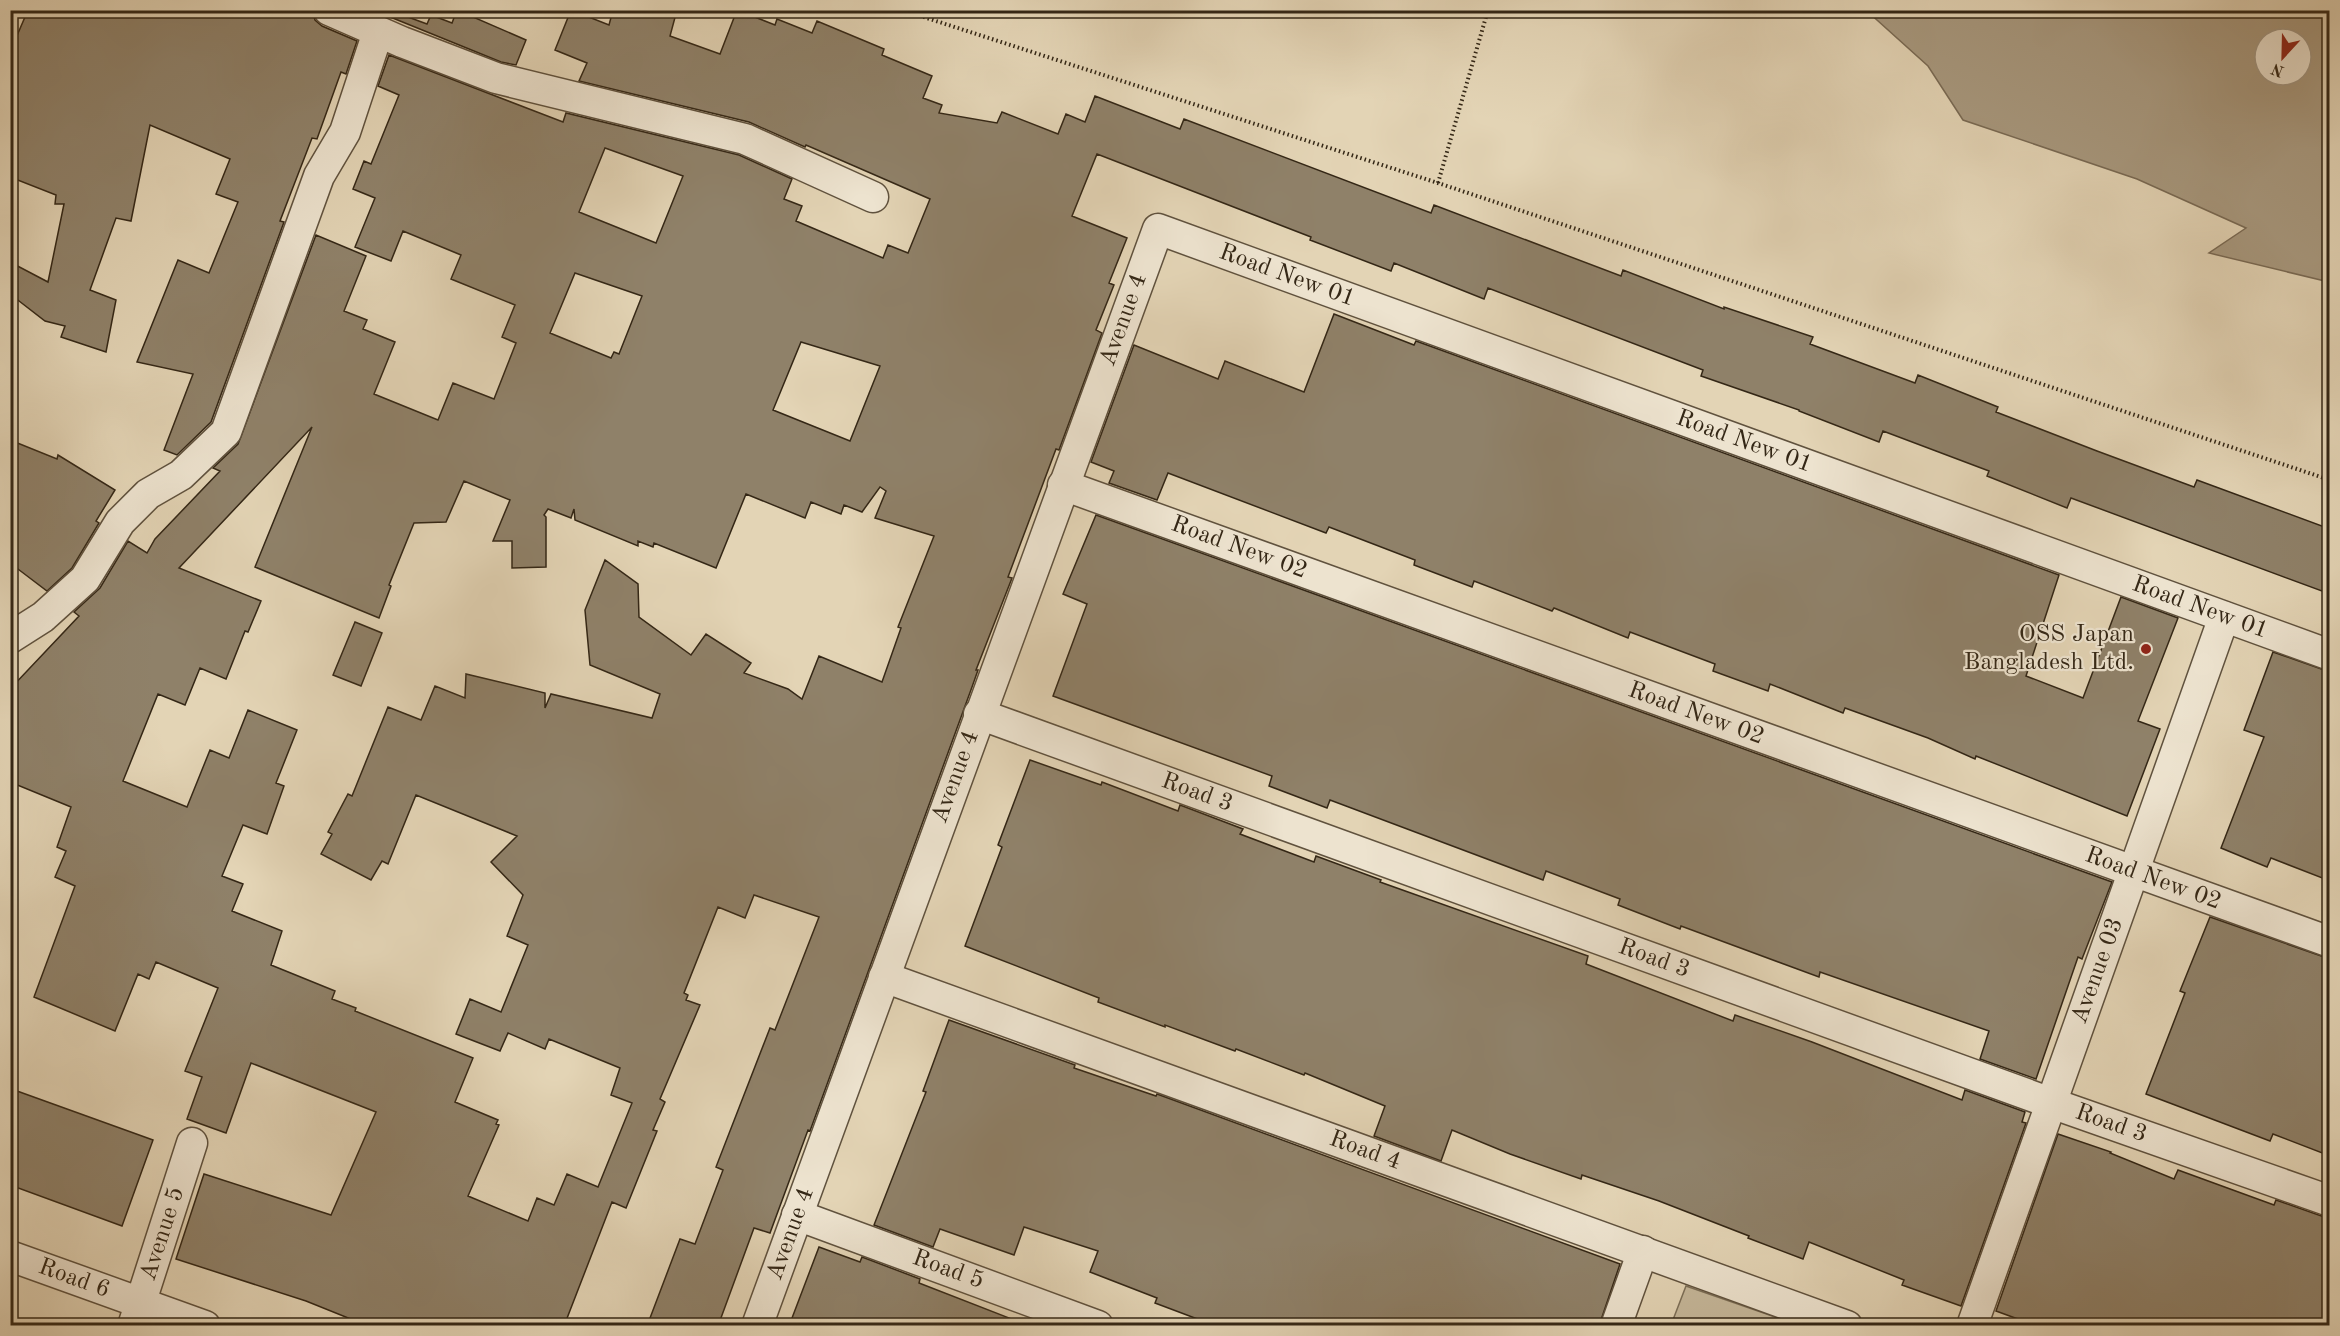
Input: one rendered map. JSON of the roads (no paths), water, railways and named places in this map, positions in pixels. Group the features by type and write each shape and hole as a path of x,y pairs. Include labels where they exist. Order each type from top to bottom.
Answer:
{"street":[{"path":"329,10 378,32 496,78 745,139 873,197"},
{"path":"10,638 43,617 85,579 120,522 148,494 181,475 226,432 319,176 345,132 378,32"},
{"name":"Avenue 4","path":"757,1326 1158,229"},
{"name":"Road New 01","path":"1158,229 2330,655"},
{"name":"Road New 02","path":"1063,485 2330,942"},
{"name":"Avenue 03","path":"1972,1326 2224,617"},
{"name":"Road 3","path":"979,714 2052,1103 2330,1201"},
{"name":"Road 4","path":"884,977 1847,1326"},
{"name":"Avenue 5","path":"137,1315 192,1143"},
{"name":"Road 5","path":"797,1215 1098,1326"},
{"path":"1616,1326 1643,1251"},
{"name":"Road 6","path":"10,1256 137,1315 206,1326"}],"place":[{"name":"OSS Japan Bangladesh Ltd.","path":"2146,649"}]}
